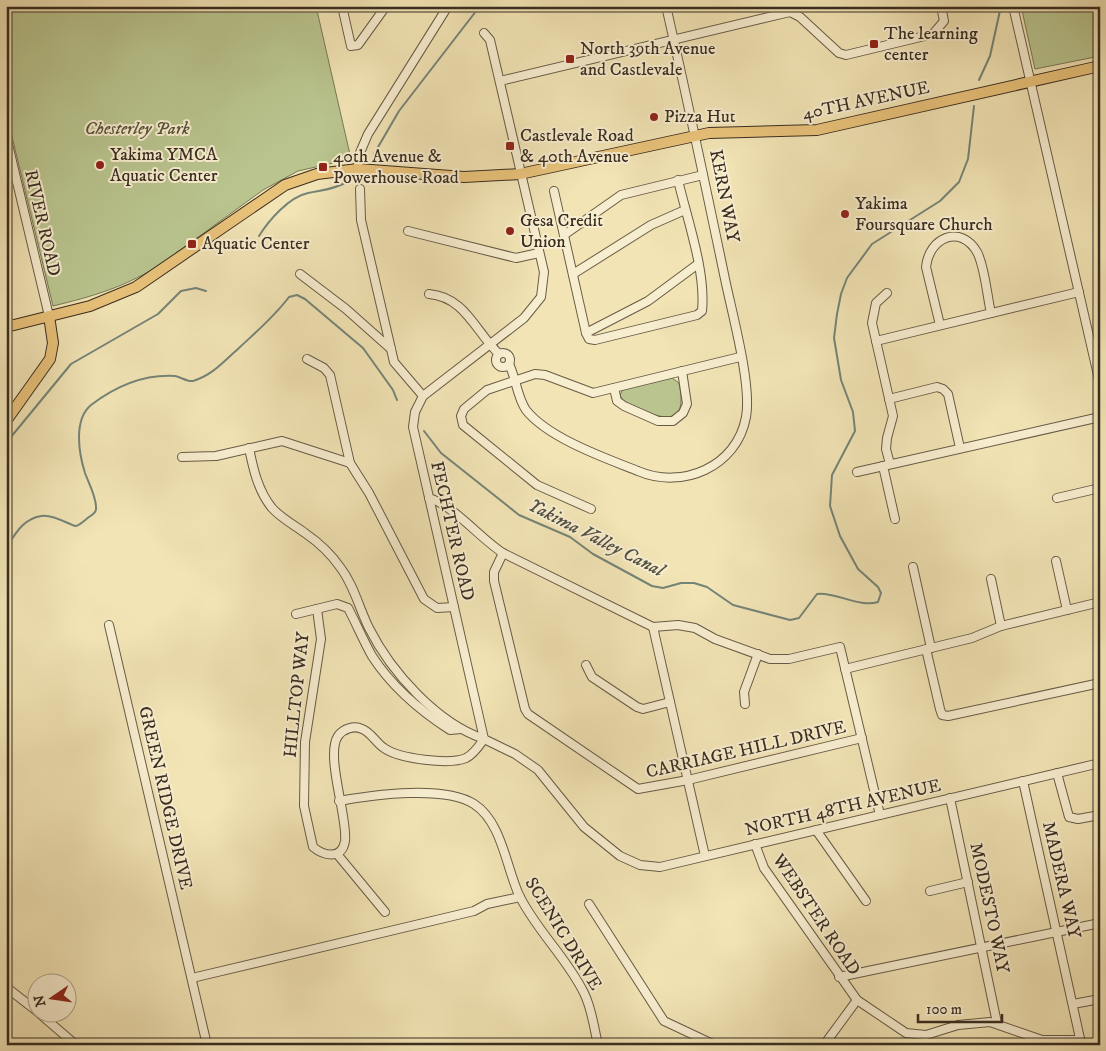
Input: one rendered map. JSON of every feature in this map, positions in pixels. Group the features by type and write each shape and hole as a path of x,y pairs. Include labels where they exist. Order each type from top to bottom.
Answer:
{"main road":[{"name":"40TH AVENUE","path":"6,327 107,301 136,287 284,185 317,174 358,169 464,177 520,174 575,164 696,135 817,130 1030,80 1100,66"},
{"path":"6,421 50,359 53,343 48,316"}],"street":[{"path":"342,6 351,46 358,45 386,6"},
{"path":"358,169 359,155 368,134 448,6"},
{"name":"KERN WAY","path":"488,344 499,354 496,360 498,365 505,367 509,364 517,382 522,401 528,412 561,438 644,474 678,478 706,470 724,458 736,442 746,418 748,406 737,334 696,135 666,6"},
{"path":"500,81 790,12 800,17 839,54 846,55 933,34 944,21 941,6"},
{"path":"1013,6 1100,384"},
{"path":"360,188 361,220 396,367 423,396 524,318 540,297 544,272 490,40 484,32"},
{"name":"RIVER ROAD","path":"6,136 48,316"},
{"path":"564,235 620,195 703,175"},
{"path":"554,191 586,333 589,340 595,340 697,315 702,311 704,299 698,264 678,180"},
{"path":"573,274 651,225 685,210"},
{"path":"408,230 516,258 539,253"},
{"path":"940,326 926,267 929,252 941,239 957,238 966,241 978,253 991,313"},
{"path":"586,333 648,300 698,264"},
{"path":"300,274 346,309 391,349"},
{"path":"876,341 1079,292"},
{"path":"887,293 876,303 872,323 893,416 886,449 895,519"},
{"path":"429,294 442,295 457,303 488,344"},
{"path":"591,509 537,485 463,425 461,416 464,409 487,390 540,374 593,393 740,357"},
{"path":"307,360 324,368 330,375 350,464 369,493 424,599 437,608 454,607"},
{"path":"614,388 617,401 624,406 658,421 673,421 683,413 687,404 682,372"},
{"path":"889,399 937,388 943,389 948,394 960,448"},
{"name":"FECHTER ROAD","path":"423,396 415,412 413,427 484,739"},
{"path":"857,472 1100,417"},
{"path":"182,457 216,456 282,441 290,442 350,464"},
{"path":"249,448 257,480 272,508 331,556 347,577 370,629 392,665 428,704 461,729 484,739 472,754 458,760 407,758 385,749 362,729 348,729 340,733 335,741 336,786 345,837 345,844 337,854 385,912"},
{"path":"1057,498 1100,488"},
{"path":"429,498 442,504 503,553 653,627 687,626 770,659 781,660 840,647 880,815"},
{"name":"CARRIAGE HILL DRIVE","path":"503,553 494,572 494,581 523,705 528,714 638,789 688,780 862,738"},
{"path":"1056,561 1067,610"},
{"path":"913,567 942,715 953,716 1100,684"},
{"path":"991,579 1001,626"},
{"path":"846,669 972,638 1001,626 1100,602"},
{"name":"HILLTOP WAY","path":"337,854 324,855 313,847 304,806 305,742 321,639 317,609 337,604 348,608 373,656 394,685 414,704 450,730 461,729"},
{"path":"296,614 317,609"},
{"name":"GREEN RIDGE DRIVE","path":"109,625 207,1045"},
{"path":"653,627 705,856"},
{"path":"746,704 744,692 758,654"},
{"path":"586,665 592,677 637,707 648,708 670,702"},
{"name":"NORTH 48TH AVENUE","path":"484,739 515,754 538,770 569,811 599,841 620,856 640,865 660,867 1100,763"},
{"path":"1057,773 1069,817 1078,819 1100,815"},
{"name":"MADERA WAY","path":"1023,782 1058,932 1081,1042"},
{"name":"SCENIC DRIVE","path":"339,801 371,795 422,794 460,798 473,803 486,814 495,831 520,897 583,990 590,1008 598,1045"},
{"name":"MODESTO WAY","path":"950,798 997,1023"},
{"path":"816,830 866,901"},
{"name":"WEBSTER ROAD","path":"755,844 764,868 857,1000 906,1033 913,1035 926,1034 958,1025 997,1023"},
{"path":"930,891 968,882"},
{"path":"192,978 465,913 487,904 520,897"},
{"path":"588,904 664,1020 715,1045"},
{"path":"839,977 1100,923"},
{"path":"6,987 28,1005"},
{"path":"1073,1004 1100,998"},
{"path":"824,1045 857,1000"},
{"path":"997,1023 1042,1040 1081,1042"},
{"path":"51,1024 76,1045"}],"green space":[{"name":"Chesterley Park","path":"6,6 316,6 351,159 298,171 263,190 157,267 107,291 53,306 6,112"},
{"path":"1021,6 1100,6 1100,56 1035,69"},
{"path":"672,378 679,383 681,403 679,410 671,417 655,415 634,407 624,401 620,395 623,389"}],"waterway":[{"path":"374,154 399,111 480,6"},
{"name":"Yakima Valley Canal","path":"979,80 990,56 1001,6"},
{"name":"Yakima Valley Canal","path":"424,431 441,453 519,515 570,537 593,554 652,586 663,588 681,583 694,583 707,587 733,605 790,620 799,618 817,594 832,595 863,603 878,602 881,593 878,587 858,569 840,536 830,506 832,475 855,431 853,412 841,380 834,338 837,314 847,278 872,244 940,201 959,182 968,159 974,106"},
{"path":"259,236 274,216 294,199 301,195 345,183"},
{"path":"6,443 71,364 158,314 181,291 196,288 206,291"},
{"name":"Yakima Valley Canal","path":"6,548 20,528 29,520 41,516 51,516 76,526 95,512 95,500 85,473 79,438 82,419 85,411 91,405 110,392 141,379 175,376 193,381 207,375 259,330 289,297 297,295 305,299 363,348 393,390 397,400"}],"place":[{"name":"The learning center","path":"874,44"},
{"name":"North 39th Avenue and Castlevale","path":"570,59"},
{"name":"Pizza Hut","path":"654,117"},
{"name":"Castlevale Road & 40th Avenue","path":"510,146"},
{"name":"Yakima YMCA Aquatic Center","path":"100,165"},
{"name":"40th Avenue & Powerhouse Road","path":"323,167"},
{"name":"Yakima Foursquare Church","path":"845,214"},
{"name":"Gesa Credit Union","path":"510,231"},
{"name":"Aquatic Center","path":"192,244"}]}
